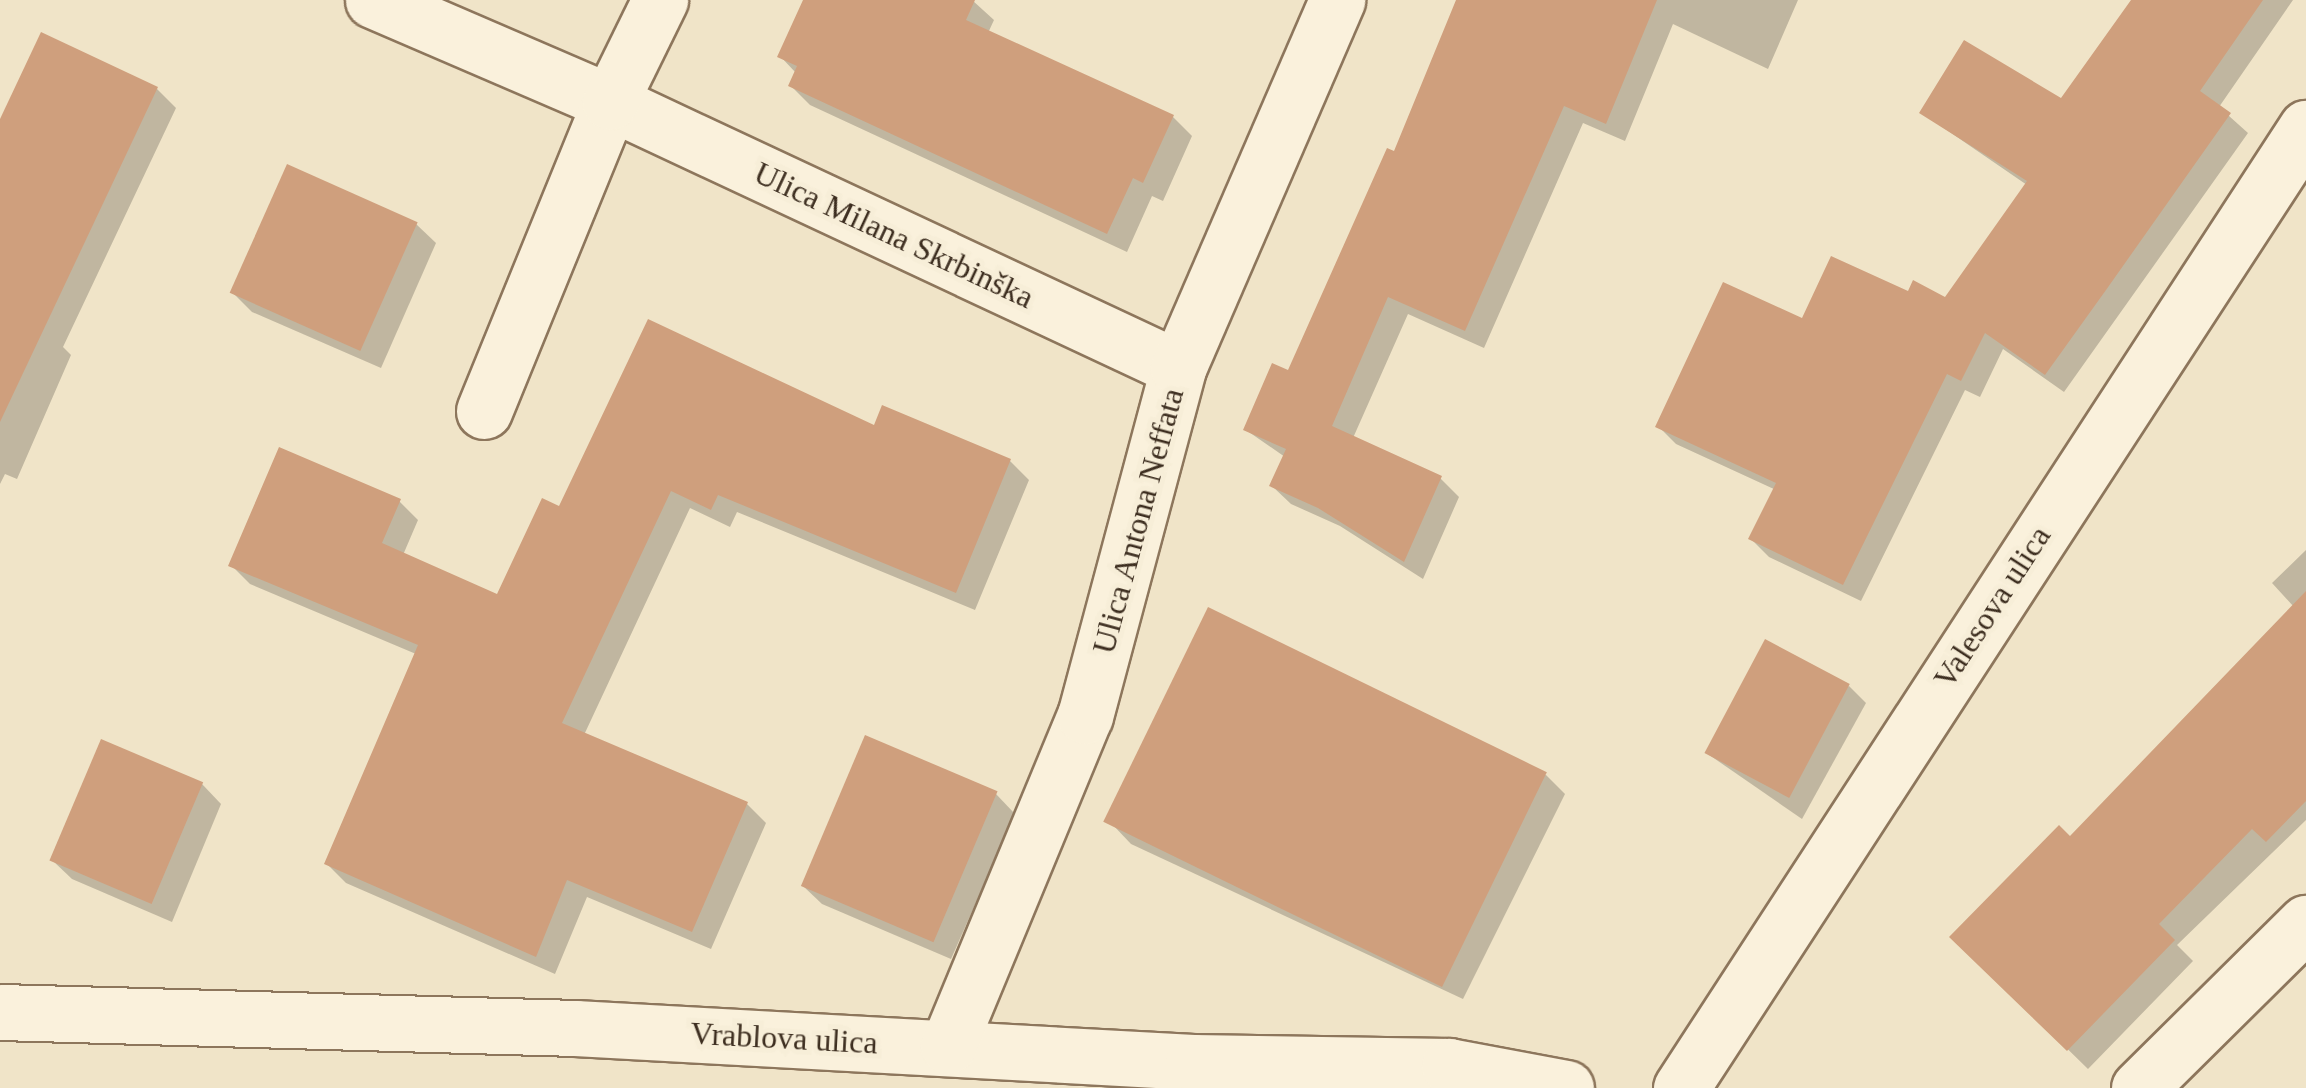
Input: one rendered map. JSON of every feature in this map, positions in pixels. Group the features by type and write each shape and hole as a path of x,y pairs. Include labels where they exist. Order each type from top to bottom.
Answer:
{"street":[{"name":"Ulica Milana Skrbinška","path":"374,0 610,102 1178,368"},
{"path":"484,411 610,102 660,0"},
{"name":"Ulica Antona Neffata","path":"948,1046 1086,716 1178,368 1336,0"},
{"name":"Valesova ulica","path":"1681,1088 2306,128"},
{"path":"2140,1088 2306,923"},
{"name":"Vrablova ulica","path":"0,1012 126,1011 948,1046 1194,1062 1450,1066 1566,1088"}],"building":[{"path":"803,0 975,0 966,20 1174,115 1143,183 1133,178 1107,234 788,86 797,66 777,57"},
{"path":"1456,0 1657,0 1606,124 1564,106 1465,331 1388,297 1332,426 1442,476 1404,562 1318,508 1269,486 1286,449 1243,430 1272,363 1288,370 1387,148 1394,151"},
{"path":"2131,0 2263,0 2200,91 2231,113 2106,290 2045,375 1985,333 1961,381 1947,374 1843,585 1748,539 1776,483 1655,427 1723,282 1802,318 1831,256 1908,291 1913,280 1945,297 2027,181 1919,113 1964,40 2061,98"},
{"path":"41,32 158,87 0,422 0,119"},
{"path":"287,164 418,222 360,351 230,293"},
{"path":"648,319 874,425 882,405 1011,459 956,593 718,495 711,510 671,491 562,723 748,802 692,932 567,880 536,957 324,864 418,645 228,566 279,447 401,499 382,543 497,594 542,498 559,506"},
{"path":"2306,591 2306,801 2266,842 2252,829 2159,924 2175,940 2067,1051 1949,937 2059,825 2070,836"},
{"path":"1208,607 1547,772 1442,987 1103,822"},
{"path":"1765,639 1850,684 1789,798 1704,753"},
{"path":"865,735 998,791 933,942 801,886"},
{"path":"101,739 203,782 152,904 49,861"}]}
